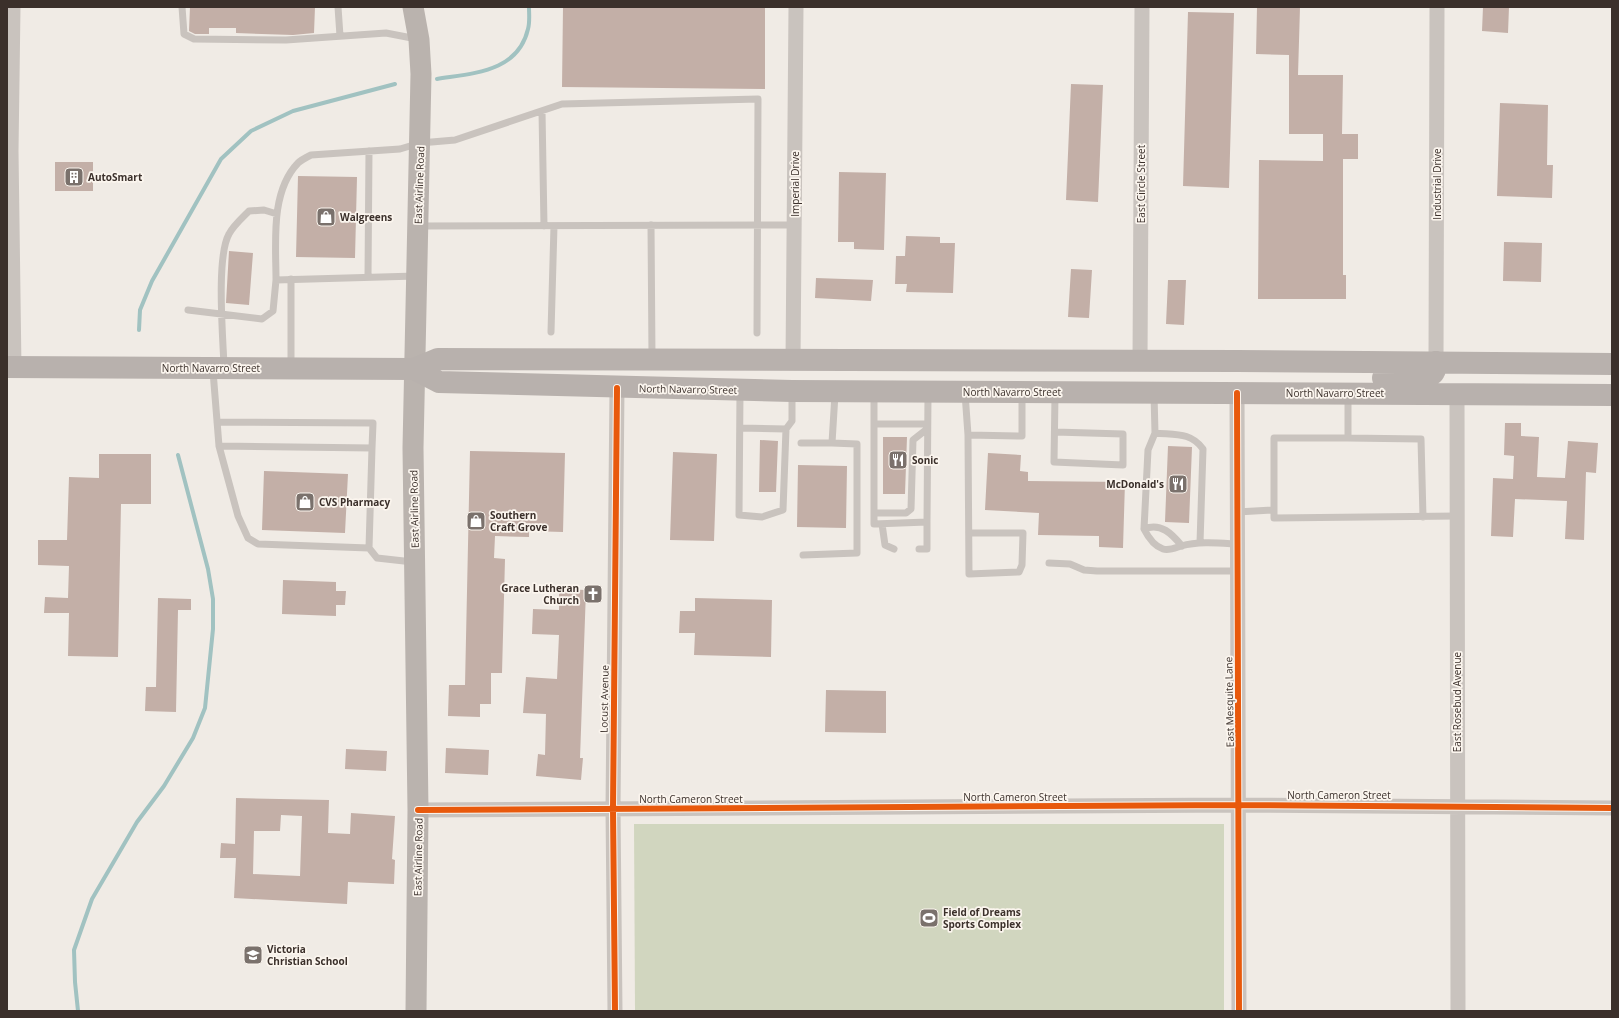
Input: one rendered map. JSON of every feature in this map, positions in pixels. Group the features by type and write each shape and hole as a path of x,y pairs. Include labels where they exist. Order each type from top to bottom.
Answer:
{"main road":[{"name":"East Airline Road","path":"413,7 419,40 420,143 414,369 418,810 416,1011"},
{"name":"North Navarro Street","path":"10,367 414,369 438,359 1436,362 1611,364"},
{"path":"1154,393 1174,380 1421,378 1430,376 1435,371 1436,362"},
{"path":"1457,394 1459,384 1464,379 1475,376 1587,375 1611,364"},
{"name":"North Navarro Street","path":"414,369 439,382 617,388 874,392 1612,395"}],"street":[{"path":"10,367 9,151 13,7"},
{"name":"Imperial Drive","path":"793,361 796,7"},
{"name":"East Circle Street","path":"1140,361 1142,7"},
{"name":"Industrial Drive","path":"1436,362 1438,7"},
{"name":"Locust Avenue","path":"615,1011 613,809 617,388"},
{"name":"East Mesquite Lane","path":"1236,393 1240,805 1239,1011"},
{"name":"East Rosebud Avenue","path":"1457,394 1458,1011"},
{"name":"North Cameron Street","path":"418,810 1240,805 1612,808"}],"lane":[{"path":"182,7 184,34 194,39 286,40 386,33 419,40"},
{"path":"338,7 340,36"},
{"path":"188,310 262,319 273,311 276,280 277,214 286,180 298,163 311,155 400,149 420,143 455,140 562,104 758,99 757,333"},
{"path":"542,111 544,226"},
{"path":"368,277 369,151"},
{"path":"277,214 264,210 249,211 228,235 222,258 222,314 217,422 219,446 238,516 248,538 258,544 369,548"},
{"path":"651,225 652,359"},
{"path":"417,226 794,225"},
{"path":"551,332 554,226"},
{"path":"276,280 416,276"},
{"path":"291,279 291,368"},
{"path":"740,390 739,515 762,517 783,510 786,429 792,421 792,391"},
{"path":"832,443 835,391"},
{"path":"874,392 874,524 927,522"},
{"path":"919,549 927,549 928,392"},
{"path":"965,392 968,435 969,574 1019,572 1022,565 1023,533 969,532"},
{"path":"968,435 1022,436 1022,392"},
{"path":"1055,393 1054,462 1123,465 1123,434 1055,432"},
{"path":"1154,393 1155,433 1148,450 1144,529 1151,541 1162,549 1172,550 1182,546 1200,543 1237,544"},
{"path":"1348,393 1348,438"},
{"path":"217,422 373,423 369,548 377,558 415,562"},
{"path":"874,424 927,427"},
{"path":"874,513 906,513 911,509 913,440 927,427"},
{"path":"740,428 786,429"},
{"path":"1155,433 1189,436 1198,442 1203,450 1200,543"},
{"path":"1423,517 1421,438 1274,438 1274,518 1423,517 1457,516"},
{"path":"801,443 857,444 857,554 803,555"},
{"path":"219,446 372,448"},
{"path":"1237,512 1274,510"},
{"path":"882,524 885,545 894,549"},
{"path":"1144,529 1151,526 1165,529 1182,546"},
{"path":"1049,563 1070,564 1084,570 1097,571 1238,571"}],"green space":[{"name":"Field of Dreams Sports Complex","path":"634,824 1224,824 1224,1011 635,1011"}],"building":[{"path":"190,7 315,7 314,33 293,35 236,33 236,28 209,28 209,34 195,34 189,31"},
{"path":"563,7 765,7 765,89 562,87"},
{"path":"1257,7 1300,7 1298,75 1343,75 1342,134 1358,134 1358,159 1343,159 1343,275 1346,275 1346,299 1258,299 1259,160 1323,161 1323,134 1289,134 1289,55 1256,54"},
{"path":"1483,7 1509,7 1508,33 1482,31"},
{"path":"1188,12 1234,13 1229,188 1183,186"},
{"path":"1071,84 1103,85 1098,202 1066,200"},
{"path":"1500,103 1548,105 1547,165 1553,165 1552,198 1497,196"},
{"name":"AutoSmart","path":"55,162 93,162 93,191 55,191"},
{"path":"839,172 886,173 884,250 854,249 854,242 838,242"},
{"name":"Walgreens","path":"298,176 357,177 355,258 296,257"},
{"path":"906,236 940,237 940,243 955,243 953,293 906,292 907,284 895,284 896,256 905,256"},
{"path":"1504,242 1542,243 1541,282 1503,281"},
{"path":"229,251 253,253 249,305 226,303"},
{"path":"1071,269 1092,270 1089,318 1068,317"},
{"path":"816,278 873,280 871,301 815,298"},
{"path":"1168,280 1186,280 1184,325 1166,324"},
{"path":"1505,423 1521,423 1521,436 1539,437 1537,477 1565,478 1568,441 1598,443 1596,473 1586,472 1584,540 1565,539 1567,501 1515,499 1513,537 1491,536 1493,478 1513,479 1514,456 1504,455"},
{"name":"Sonic","path":"883,437 907,437 905,494 883,494"},
{"path":"760,440 778,441 776,492 759,492"},
{"name":"McDonald's","path":"1168,446 1192,447 1189,523 1165,522"},
{"path":"470,451 565,453 563,532 529,531 529,537 495,536 494,558 505,559 502,673 491,673 491,704 480,704 480,717 448,716 449,685 465,685"},
{"path":"673,452 717,454 714,541 670,540"},
{"path":"988,453 1021,455 1020,471 1028,472 1028,481 1125,482 1123,548 1099,547 1099,536 1038,535 1039,513 985,510"},
{"path":"99,454 151,454 151,504 121,504 118,657 68,656 69,613 44,613 45,597 68,598 69,566 38,565 38,540 67,540 69,477 99,478"},
{"path":"798,465 847,466 846,528 797,527"},
{"name":"CVS Pharmacy","path":"264,471 348,474 345,533 262,530"},
{"path":"283,580 336,582 336,591 346,591 345,605 336,605 336,616 282,614"},
{"path":"559,589 586,590 580,758 583,758 581,780 536,776 538,754 545,755 546,714 523,713 526,677 557,679 559,635 532,634 533,609 559,610"},
{"path":"158,598 191,599 191,610 178,610 176,712 145,711 146,687 156,687"},
{"path":"695,598 772,600 771,657 694,655 695,633 679,633 680,611 695,611"},
{"path":"826,690 886,691 886,733 825,732"},
{"path":"446,748 489,750 488,775 445,773"},
{"path":"346,749 387,751 386,771 345,769"},
{"path":"236,798 329,800 328,833 350,834 351,813 395,816 392,859 395,860 394,884 348,882 347,904 234,898 236,858 220,858 221,843 235,844","holes":["281,815 302,816 300,876 253,874 254,831 280,831"]}],"waterway":[{"path":"437,79 479,72 493,68 505,62 515,54 523,43 529,26 529,7"},
{"path":"139,330 140,310 152,281 221,159 251,131 293,111 395,84"},
{"path":"78,1011 74,950 92,899 137,822 164,786 193,738 205,708 213,629 213,599 208,569 178,455"}],"cycle path":[{"path":"615,1011 613,809 617,388"},
{"path":"1237,393 1239,1011"},
{"path":"418,810 1240,805 1612,808"}],"place":[{"name":"AutoSmart","path":"74,177"},
{"name":"Walgreens","path":"326,217"},
{"name":"Sonic","path":"898,460"},
{"name":"McDonald's","path":"1178,484"},
{"name":"CVS Pharmacy","path":"305,502"},
{"name":"Southern Craft Grove","path":"476,521"},
{"name":"Grace Lutheran Church","path":"593,594"},
{"name":"Field of Dreams Sports Complex","path":"929,918"},
{"name":"Victoria Christian School","path":"253,955"}]}
